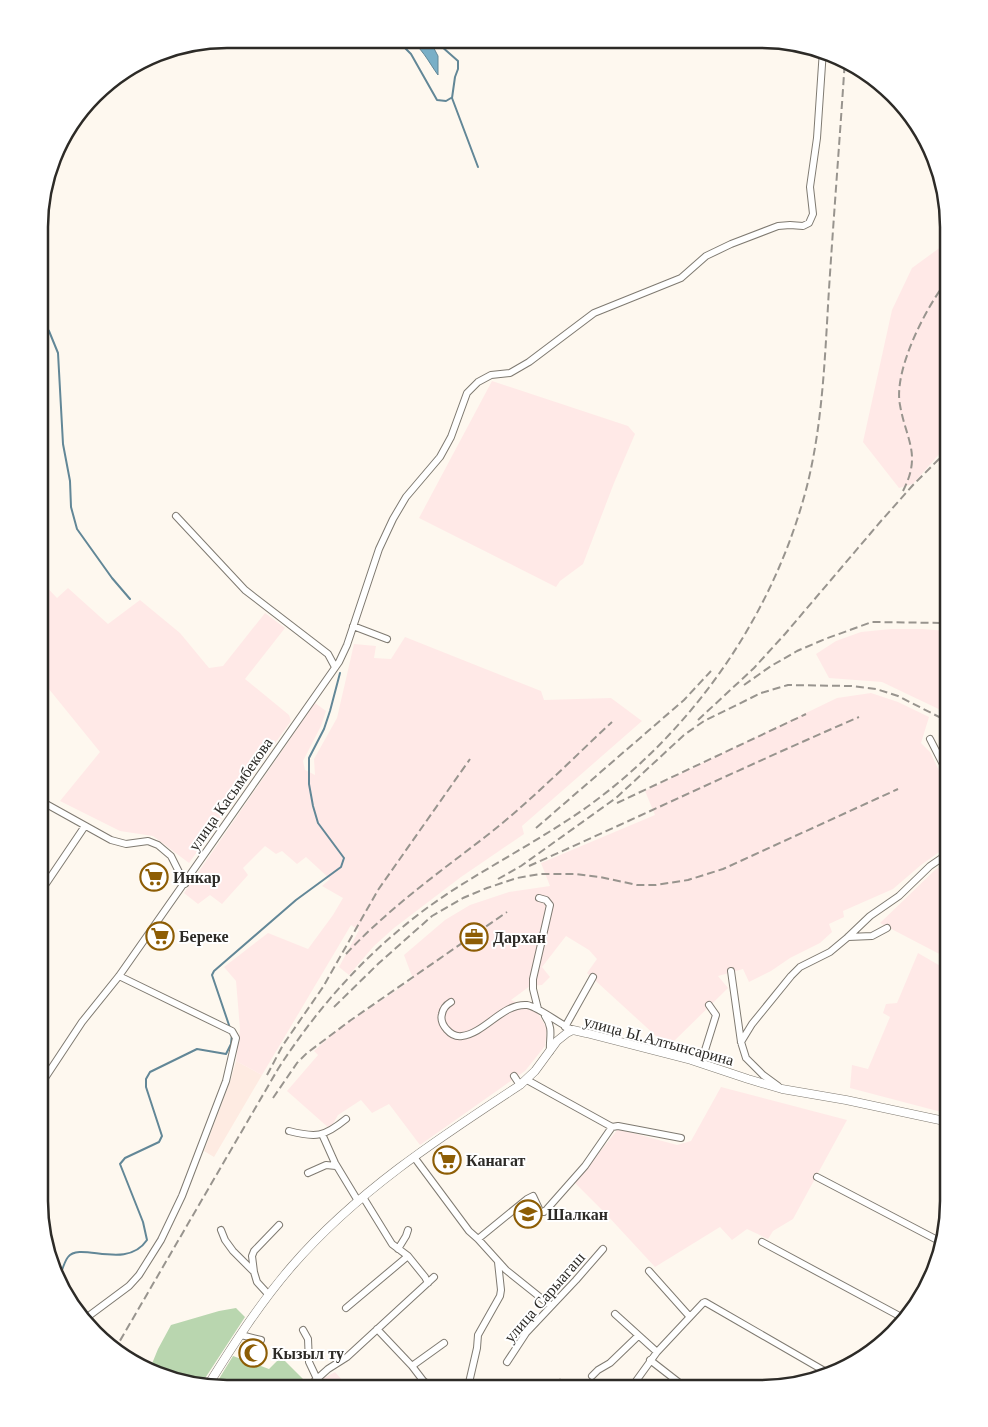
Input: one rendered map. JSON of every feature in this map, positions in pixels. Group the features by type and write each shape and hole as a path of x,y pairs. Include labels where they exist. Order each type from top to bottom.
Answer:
{"street":[{"name":"улица Касымбекова","path":"48,1073 82,1022 119,976 185,884 337,664 347,645 378,549 406,497 440,457 451,437 467,393 478,382 491,374 510,373 529,362 594,312 681,278 706,256 778,226 803,226 809,223 813,214 810,187 818,138 823,58"},
{"path":"176,516 245,590 328,654 337,664"},
{"path":"353,626 387,639"},
{"path":"930,739 940,758"},
{"path":"48,805 112,840 126,844 148,841 158,846 171,856 185,884"},
{"path":"48,881 85,826"},
{"path":"741,1042 752,1024 795,972 810,961 830,952 870,916 899,896 930,866 940,859"},
{"path":"539,898 546,900 550,906 533,979 533,989 541,1011 550,1025 550,1050"},
{"path":"848,937 872,936 887,928"},
{"path":"731,971 741,1042 746,1058 762,1075 782,1089"},
{"path":"89,1316 129,1286 139,1275 161,1240 182,1196 226,1081 236,1038 232,1031 119,976"},
{"path":"565,1027 593,977"},
{"path":"451,1002 444,1007 441,1018 442,1023 451,1034 457,1036 479,1029 504,1012 518,1006 528,1005 573,1030"},
{"path":"701,1064 716,1016 709,1005"},
{"name":"улица Ы.Алтынсарина","path":"212,1379 268,1294 312,1244 361,1199 414,1157 520,1086 535,1071 561,1038 573,1030 701,1064 782,1089 846,1100 940,1120"},
{"path":"514,1076 520,1086"},
{"path":"527,1080 612,1126 681,1138"},
{"path":"289,1130 315,1135 322,1134 334,1128 346,1118"},
{"path":"478,1238 532,1196 540,1210 544,1212 585,1166 612,1126"},
{"path":"322,1134 336,1166 392,1244 408,1256 428,1283"},
{"path":"414,1157 469,1231 478,1238 498,1262 551,1306"},
{"path":"308,1173 326,1165 336,1166"},
{"path":"817,1177 936,1239"},
{"path":"268,1294 257,1282 252,1256 254,1251 278,1225"},
{"path":"221,1230 229,1246 254,1272"},
{"path":"398,1249 408,1230"},
{"path":"762,1242 899,1316"},
{"name":"улица Сарыагаш","path":"507,1362 526,1334 602,1250"},
{"path":"346,1308 408,1256"},
{"path":"470,1380 478,1336 500,1296 498,1262"},
{"path":"649,1271 690,1317"},
{"path":"303,1330 308,1339 309,1362 316,1379 347,1357 434,1277"},
{"path":"636,1380 650,1360 703,1303 708,1303 821,1369"},
{"path":"615,1314 657,1352"},
{"path":"378,1329 422,1380"},
{"path":"241,1334 261,1340"},
{"path":"592,1376 610,1363 638,1336"},
{"path":"412,1366 444,1343"},
{"path":"650,1360 676,1380"}],"shaded area":[{"path":"940,248 940,453 913,484 899,488 863,442 892,310 912,268"},
{"path":"492,381 628,426 635,434 583,564 560,581 556,587 419,518"},
{"path":"48,588 57,598 68,588 108,624 140,600 180,633 209,668 223,666 265,613 285,628 245,679 289,715 291,721 189,863 153,836 120,831 60,801 100,752 48,688"},
{"path":"891,629 940,630 940,710 882,682 829,678 816,654 836,641 861,632"},
{"path":"405,637 541,691 544,700 611,698 642,721 522,826 524,834 461,877 394,928 374,946 349,975 339,967 359,930 351,925 262,1075 236,1061 240,1029 236,981 224,967 268,933 308,949 343,898 322,886 330,879 306,857 297,864 282,851 276,854 265,846 243,868 248,875 222,904 210,895 198,904 184,893 315,703 326,711 321,726 303,761 305,770 315,775 314,759 337,718 354,644 376,646 374,658 391,659"},
{"path":"871,693 898,702 929,717 921,743 930,752 940,773 940,851 893,889 843,911 844,917 829,924 832,932 820,943 749,982 743,969 718,976 728,988 668,1047 587,973 597,959 589,950 566,936 542,967 550,977 542,985 530,986 511,1000 537,1012 547,1028 545,1046 525,1071 420,1145 389,1104 372,1113 361,1100 338,1115 330,1129 287,1091 318,1055 314,1051 336,1031 413,979 404,955 445,920 470,905 509,892 550,886 541,863 655,815 645,791 837,698"},
{"path":"940,866 940,954 880,923"},
{"path":"918,953 940,966 940,1112 850,1088 852,1065 868,1069 890,1017 883,1013 886,1004 897,1003"},
{"path":"236,1061 262,1075 214,1157 204,1151"},
{"path":"721,1087 847,1120 793,1219 773,1231 768,1239 747,1229 732,1240 720,1227 655,1267 575,1183 618,1129 677,1145 691,1141"},
{"path":"335,1372 342,1380 322,1380"}],"green space":[{"path":"236,1308 245,1317 205,1378 169,1370 152,1363 171,1325"},
{"path":"233,1356 269,1369 281,1357 304,1380 226,1380 219,1379"}],"water":[{"path":"419,48 434,48 438,56 438,75"}],"waterway":[{"path":"405,48 411,54 437,100 446,101 451,98"},
{"path":"443,48 458,61 452,98 478,167"},
{"path":"48,330 58,353 63,444 70,481 71,507 77,529 112,578 130,599"},
{"path":"230,1028 212,975 214,971 296,900 341,867 344,858 318,823 309,784 309,758 324,729 340,673"},
{"path":"62,1270 68,1257 74,1253 116,1255 138,1249 147,1240 143,1222 120,1164 125,1158 159,1142 162,1136 146,1087 146,1079 150,1072 197,1049 226,1054 231,1044 232,1034"}],"railway":[{"path":"118,1344 278,1069 295,1043 334,994 377,950 424,910 467,881 587,807 626,776 662,742 695,705 725,666 751,624 774,579 792,533 807,486 817,437 824,363 844,68"},
{"path":"903,491 909,478 912,457 900,405 899,391 902,374 914,338 940,290"},
{"path":"698,720 754,668 881,521 940,458"},
{"path":"744,685 797,651 872,622 940,623"},
{"path":"536,828 684,700 711,671"},
{"path":"498,879 521,866 616,798 684,735 704,721 761,693 788,685 851,686 876,689 898,696 940,717"},
{"path":"617,803 806,714"},
{"path":"529,866 859,717"},
{"path":"346,954 396,907 518,810 612,722"},
{"path":"267,1075 283,1045 323,987 378,890 470,759"},
{"path":"334,1007 379,963 432,916 463,898 487,888 517,878 540,874 576,874 637,885 656,885 688,880 723,869 898,789"},
{"path":"273,1098 297,1063 307,1053 351,1020 507,912"}],"place":[{"name":"Инкар","path":"154,877"},
{"name":"Береке","path":"160,936"},
{"name":"Дархан","path":"474,937"},
{"name":"Канагат","path":"447,1160"},
{"name":"Шалкан","path":"528,1214"},
{"name":"Кызыл ту","path":"253,1353"}]}
